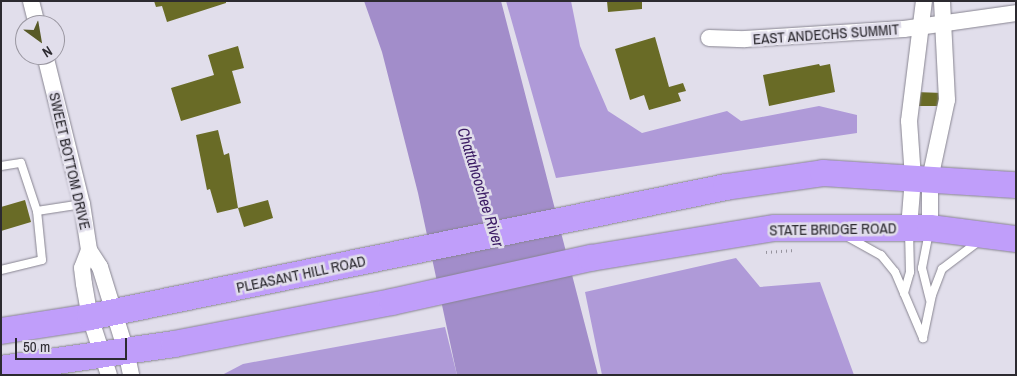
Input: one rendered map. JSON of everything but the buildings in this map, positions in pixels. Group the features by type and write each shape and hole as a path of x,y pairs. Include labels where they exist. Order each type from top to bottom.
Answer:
{"highway":[{"name":"PLEASANT HILL ROAD","path":"1,331 102,315 599,210 726,186 823,173 921,179"},
{"path":"921,179 1016,185"},
{"name":"STATE BRIDGE ROAD","path":"117,364 591,258 775,228 919,228 1016,239"},
{"path":"1,368 117,364"}],"street":[{"path":"31,1 34,15"},
{"path":"919,228 921,179 909,121 924,1"},
{"path":"921,179 947,100 942,1"},
{"name":"EAST ANDECHS SUMMIT","path":"709,38 745,40 921,26 1016,13"},
{"name":"SWEET BOTTOM DRIVE","path":"47,65 82,204 89,250 82,268 102,315 117,364"},
{"path":"89,250 100,267 102,315 117,364"}],"lane":[{"path":"1,166 21,163 37,211 42,260 1,270"},
{"path":"37,211 82,204"},
{"path":"820,228 852,239 882,255 895,272 923,338 930,301 942,269 987,235"},
{"path":"904,293 919,228"},
{"path":"919,228 922,268 930,301"}],"path":[{"path":"758,253 805,249"}],"shaded area":[{"path":"506,1 571,1 580,46 608,111 642,133 727,111 741,121 819,106 857,115 857,133 556,178"},
{"path":"736,258 760,287 820,282 854,375 602,375 585,292"},
{"path":"445,327 457,375 222,375 243,364"}],"water":[{"name":"Chattahoochee River","path":"364,1 501,1 598,375 457,375 418,193 382,52"}]}
